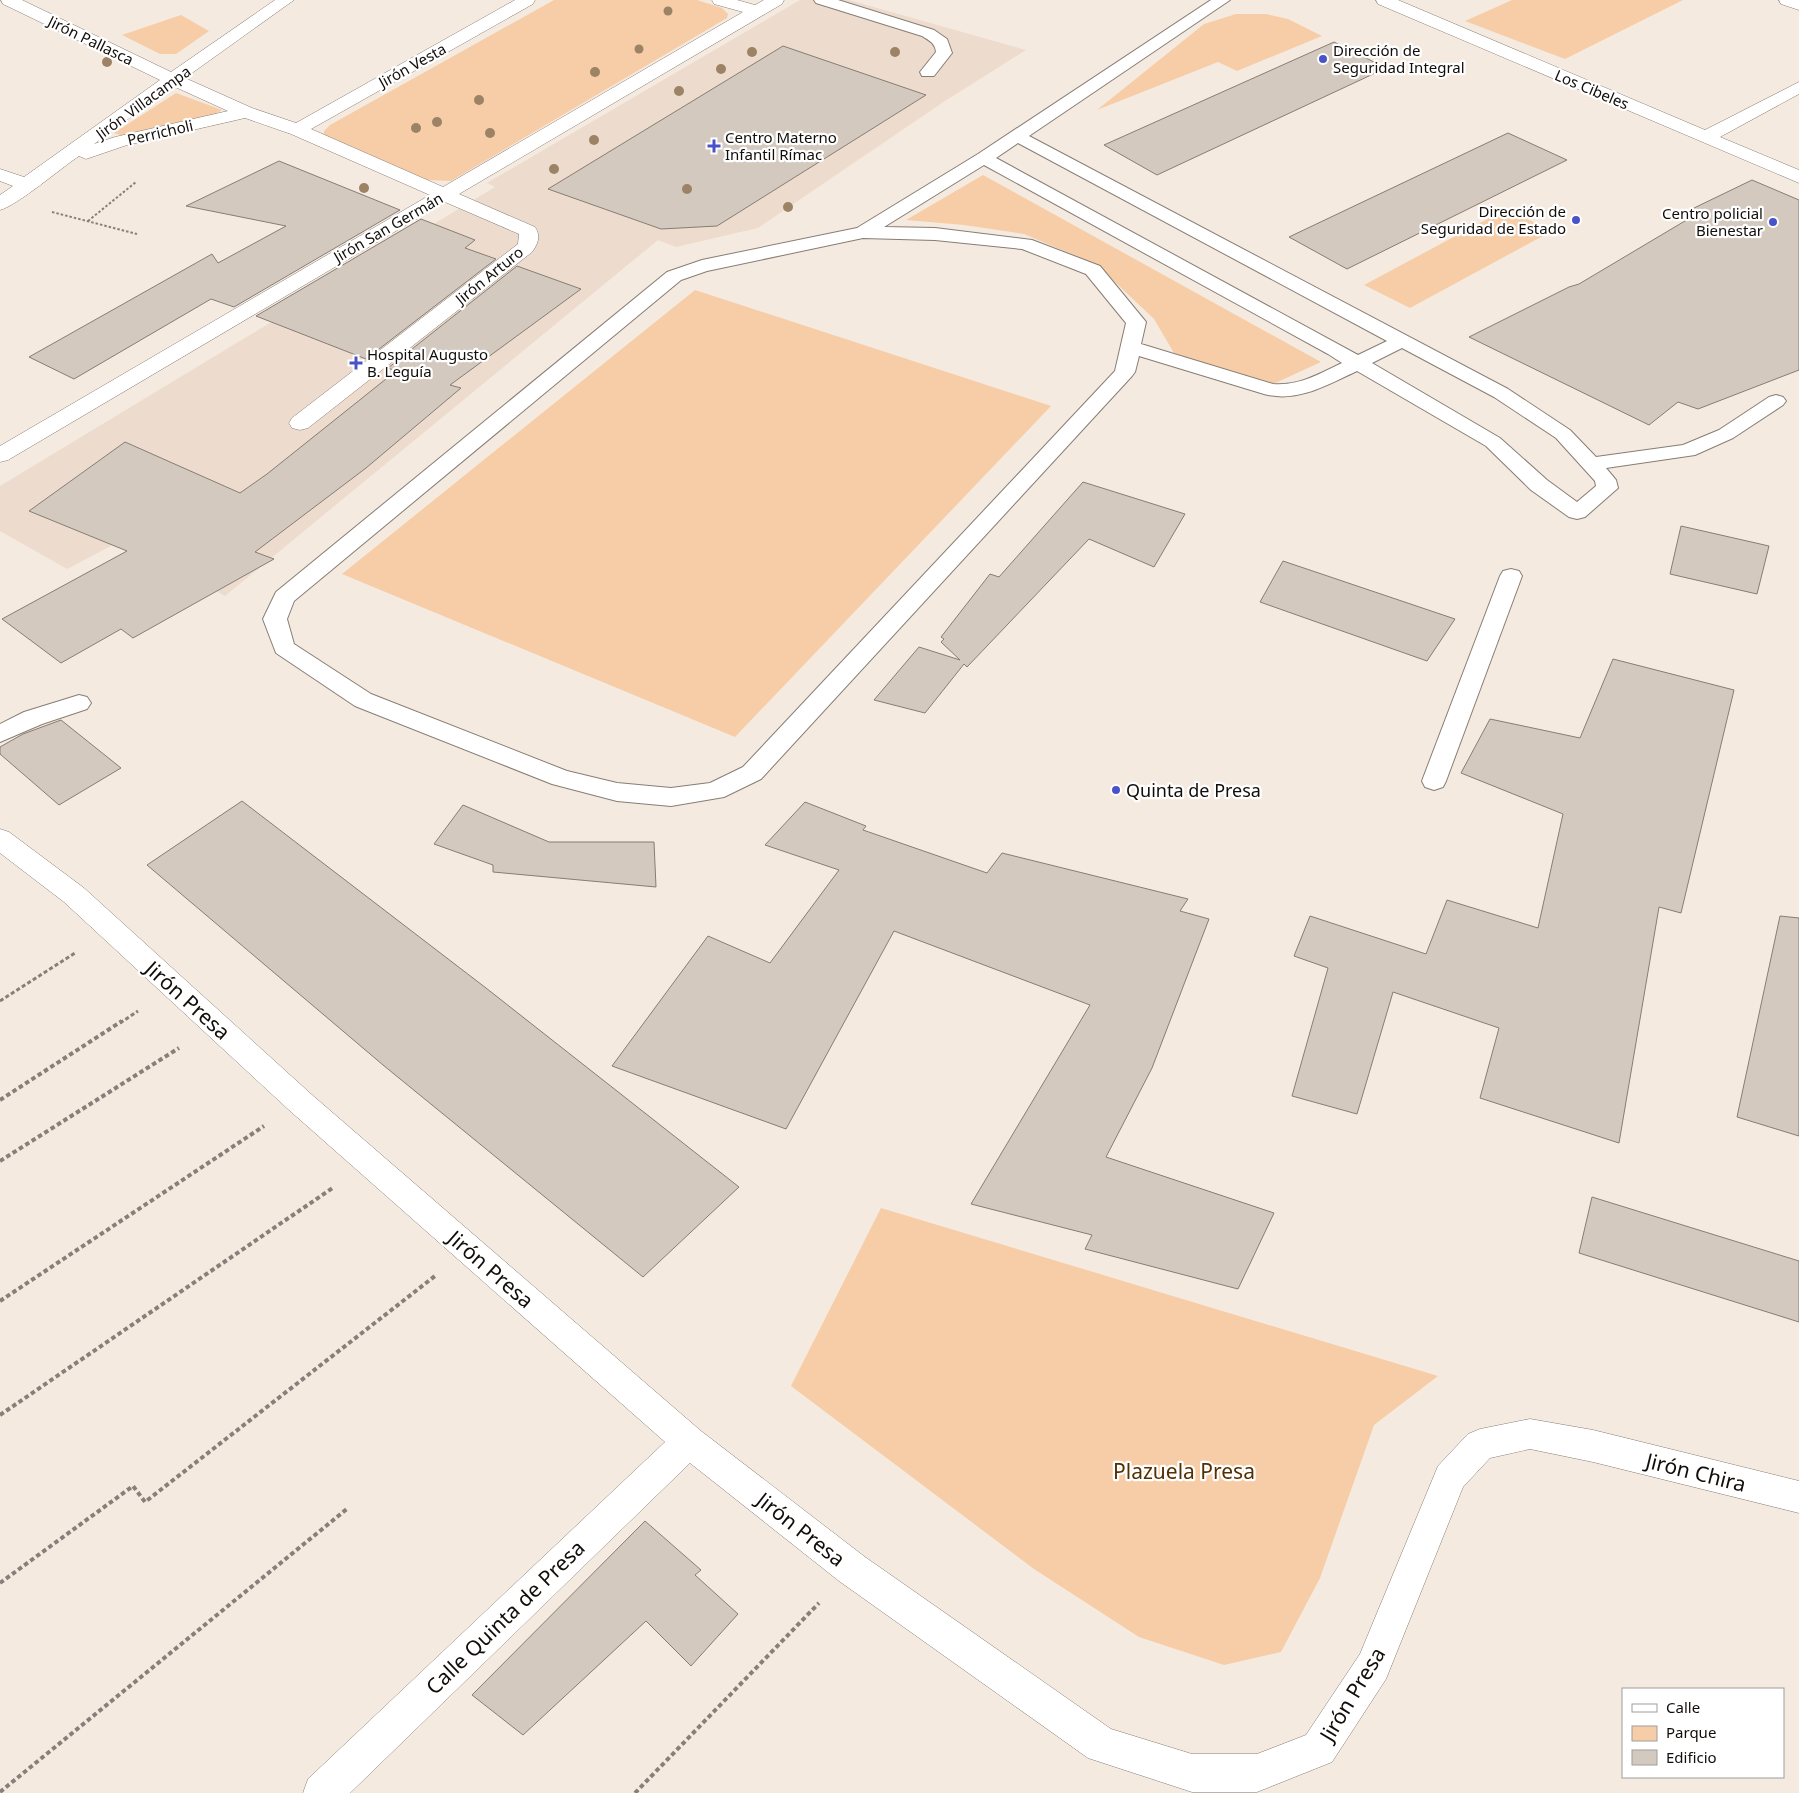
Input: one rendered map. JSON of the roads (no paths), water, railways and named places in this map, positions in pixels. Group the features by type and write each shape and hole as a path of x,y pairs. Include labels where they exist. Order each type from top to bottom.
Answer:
{"street":[{"name":"Jirón Pallasca","path":"9,0 172,79"},
{"name":"Jirón Villacampa","path":"3,202 172,79 286,0"},
{"name":"Jirón Vesta","path":"297,130 527,0"},
{"path":"720,0 756,11"},
{"name":"Jirón San Germán","path":"0,455 776,0"},
{"name":"Los Cibeles","path":"1384,0 1799,177"},
{"path":"1786,0 1799,5"},
{"name":"Jirón Arturo","path":"172,79 246,112 297,130 528,232 529,242 525,248 300,423"},
{"path":"1706,137 1799,87"},
{"name":"Perricholi","path":"49,170 88,152 114,143 246,112"},
{"path":"0,175 28,185"},
{"name":"Jirón Presa","path":"0,839 74,895 300,1102 688,1442 852,1569 1101,1745 1192,1772 1257,1773 1319,1748 1373,1666 1450,1477 1480,1445 1530,1434 1593,1446"},
{"name":"Calle Quinta de Presa","path":"322,1793 688,1442"},
{"name":"Jirón Chira","path":"1593,1446 1799,1497"}],"lane":[{"path":"822,0 928,32 944,45 944,53 928,72"},
{"path":"863,232 984,158 1222,0"},
{"path":"984,158 1145,224 1259,286 1358,364 1493,442 1539,484 1577,512 1607,488 1605,480 1563,434 1502,393 1404,340 1259,286 1145,224 1017,136"},
{"path":"863,232 935,234 1025,244 1092,270 1136,322 1125,372 752,773 715,791 671,797 617,792 562,778 363,700 284,648 275,619 284,597 674,276 702,266 863,232"},
{"path":"1130,347 1271,390 1285,391 1310,386 1404,340"},
{"path":"1591,464 1695,449 1726,434 1776,401"},
{"path":"1434,781 1511,576"},
{"path":"0,734 33,718 78,702"}],"place":[{"name":"Dirección de Seguridad Integral","path":"1323,59"},
{"name":"Centro Materno Infantil Rímac","path":"714,146"},
{"name":"Dirección de Seguridad de Estado","path":"1576,220"},
{"name":"Centro policial Bienestar","path":"1773,222"},
{"name":"Hospital Augusto B. Leguía","path":"356,363"},
{"name":"Quinta de Presa","path":"1116,790"}],"park label":[{"name":"Plazuela Presa","path":"1184,1471"}]}
